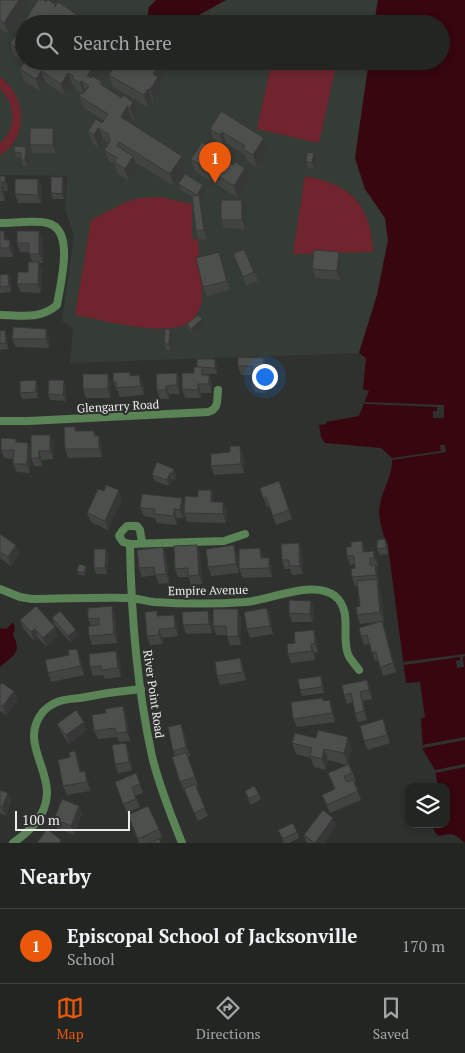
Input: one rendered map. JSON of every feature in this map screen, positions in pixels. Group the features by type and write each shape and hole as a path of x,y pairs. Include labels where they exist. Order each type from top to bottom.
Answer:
{"street":[{"path":"0,223 48,223 59,230 64,241 63,266 57,305 42,315 0,315"},
{"name":"Glengarry Road","path":"0,421 208,412 217,407 218,390"},
{"path":"142,543 140,530 133,525 127,526 119,536 123,542 130,544 224,541 245,534"},
{"name":"River Point Road","path":"130,544 130,598 141,689 152,757 164,798 182,843"},
{"name":"Empire Avenue","path":"0,589 14,595 32,599 130,598 152,602 176,603 247,602 287,592 317,590 328,592 336,597 344,610 348,654 359,670"},
{"path":"13,843 36,823 44,809 47,796 44,777 34,744 36,720 56,702 141,689"}],"shaded area":[{"path":"0,0 378,0 376,15 15,15 15,70 368,70 355,158 365,189 385,218 388,240 377,295 359,353 70,363 73,328 62,321 74,235 65,209 67,176 0,175"},
{"path":"156,0 226,0 199,15 148,15 149,7"},
{"path":"378,0 465,0 465,843 454,835 439,836 433,828 450,828 450,783 437,783 435,770 423,750 421,719 425,717 420,682 406,683 388,546 381,528 379,516 380,503 390,473 392,458 381,448 325,443 321,437 319,425 359,416 369,391 363,389 366,358 359,353 377,295 388,240 385,218 365,189 355,158 368,70 450,70 450,15 376,15"},
{"path":"270,70 335,70 319,143 257,129"},
{"path":"0,77 9,85 15,95 21,116 16,138 10,147 0,155 0,144 9,133 13,119 10,102 0,88"},
{"path":"305,176 335,185 356,199 368,221 373,252 293,254"},
{"path":"160,197 192,204 192,239 198,239 202,292 201,305 194,318 181,326 152,328 135,327 75,315 91,220 126,202 139,198"},
{"path":"13,622 15,628 13,635 17,646 15,654 0,667 0,628 6,629"}],"pier":[{"path":"365,402 444,405 444,418 433,418 433,411 437,411 437,407 364,404"},
{"path":"440,445 445,445 446,452 392,460 392,458 441,451"},
{"path":"465,654 463,657 464,667 457,668 456,661 460,660 460,657 404,665 403,662"},
{"path":"465,737 465,740 423,748 422,745"},
{"path":"465,764 465,767 435,773 435,770"}],"building":[{"path":"0,0 19,0 4,23 0,20"},
{"path":"38,0 45,0 46,2 49,0 55,4 55,7 58,2 78,15 28,15"},
{"path":"15,36 15,47 10,44"},
{"path":"22,70 91,70 87,76 91,78 92,76 102,82 100,84 122,98 123,95 133,102 130,108 127,106 121,117 182,156 170,174 119,142 117,146 133,156 125,169 114,162 117,158 104,150 110,142 108,134 98,128 94,135 88,131 96,119 102,123 108,114 79,96 89,86 81,81 80,83 68,73 61,84 41,71 36,79"},
{"path":"112,70 156,70 153,74 158,77 150,90 148,89 144,95 109,75"},
{"path":"221,111 264,138 253,155 243,149 245,146 222,132 220,135 210,129"},
{"path":"30,128 53,128 53,145 30,145"},
{"path":"202,142 212,148 210,150 233,165 235,162 245,168 234,186 191,159"},
{"path":"14,146 26,147 25,160 21,160 21,153 14,152"},
{"path":"307,152 314,153 312,163 306,162"},
{"path":"185,174 203,185 197,195 178,184"},
{"path":"0,176 5,176 5,182 2,182 2,192 0,192"},
{"path":"51,177 63,177 62,194 51,193"},
{"path":"15,179 38,179 38,195 15,194"},
{"path":"199,195 204,230 196,231 192,196"},
{"path":"221,200 242,200 242,220 221,220"},
{"path":"0,231 4,231 4,240 10,240 9,248 0,248"},
{"path":"17,231 39,231 39,254 29,254 29,243 17,243"},
{"path":"244,249 254,272 243,277 233,254"},
{"path":"314,250 339,252 337,271 312,269"},
{"path":"219,252 227,281 203,287 196,258"},
{"path":"28,262 39,262 38,284 17,284 18,272 28,272"},
{"path":"8,274 9,286 0,287 0,275"},
{"path":"198,315 202,319 191,329 187,324"},
{"path":"13,327 46,329 46,339 12,339"},
{"path":"165,329 170,329 169,344 164,344"},
{"path":"5,330 6,343 0,344 0,331"},
{"path":"238,357 264,358 263,384 252,384 252,366 238,366"},
{"path":"197,359 215,359 215,368 197,367"},
{"path":"194,367 202,367 202,375 209,375 209,384 198,384 198,390 182,389 182,373 194,373"},
{"path":"130,372 130,376 139,375 141,386 117,388 116,382 113,382 113,373"},
{"path":"177,373 177,385 166,386 166,390 157,390 156,374"},
{"path":"83,374 108,374 108,389 83,389"},
{"path":"36,380 36,392 20,393 20,381"},
{"path":"49,380 64,380 63,395 48,394"},
{"path":"64,427 75,427 75,431 94,431 94,436 99,436 99,449 65,449"},
{"path":"31,435 50,435 50,451 39,451 39,458 31,458"},
{"path":"1,438 16,439 16,442 28,443 27,464 13,464 14,450 1,450"},
{"path":"230,446 240,446 241,464 211,466 211,454 230,452"},
{"path":"157,462 174,469 167,480 152,475"},
{"path":"279,481 289,510 273,516 266,497 263,498 260,488"},
{"path":"106,485 119,490 105,521 87,513 98,489 104,491"},
{"path":"198,490 211,490 211,502 223,502 223,514 184,513 185,496 198,497"},
{"path":"142,494 182,498 180,510 174,509 174,516 154,514 155,509 140,508"},
{"path":"0,534 16,545 8,557 0,552"},
{"path":"385,539 386,548 377,549 377,540"},
{"path":"362,541 363,552 374,551 374,558 370,558 370,565 375,565 376,575 352,577 351,569 355,568 354,556 347,556 346,547 351,547 351,542"},
{"path":"299,543 300,566 289,566 289,560 282,560 281,544"},
{"path":"197,545 199,575 188,576 188,568 175,569 174,546"},
{"path":"234,545 236,564 208,567 206,549"},
{"path":"163,547 166,574 155,575 154,567 139,568 137,550"},
{"path":"260,548 261,558 269,558 269,568 239,569 239,549"},
{"path":"94,549 106,549 105,568 94,568"},
{"path":"79,564 86,566 84,573 77,571"},
{"path":"377,579 380,612 357,615 356,607 360,606 357,581"},
{"path":"289,600 311,601 310,614 289,613"},
{"path":"36,606 55,627 43,638 35,629 31,632 20,620"},
{"path":"112,606 114,634 89,636 88,626 99,625 99,618 88,619 88,608"},
{"path":"267,608 270,626 247,629 244,612"},
{"path":"213,609 238,609 238,636 227,637 226,626 213,626"},
{"path":"60,611 76,630 68,636 52,618"},
{"path":"157,611 157,616 174,615 175,628 159,629 159,635 147,636 145,612"},
{"path":"208,611 209,624 183,625 182,612"},
{"path":"382,621 393,663 380,667 376,652 372,653 367,635 361,636 359,628"},
{"path":"314,630 315,644 311,644 312,651 288,654 287,644 295,643 294,632"},
{"path":"77,649 81,666 48,673 45,660 69,655 68,650"},
{"path":"116,651 118,668 101,670 101,666 90,667 89,654"},
{"path":"240,658 243,672 217,676 215,662"},
{"path":"321,676 322,687 300,690 298,679"},
{"path":"367,680 369,690 360,692 364,711 355,713 351,693 344,695 342,685"},
{"path":"2,683 14,691 3,706 0,705 0,685"},
{"path":"323,698 323,701 330,700 332,713 293,719 291,702"},
{"path":"123,706 127,732 116,733 115,728 94,731 92,715 106,713 105,709"},
{"path":"76,710 84,722 66,735 57,724"},
{"path":"383,719 387,735 364,741 360,726"},
{"path":"181,724 186,747 173,751 168,727"},
{"path":"318,730 348,737 344,753 324,749 322,759 310,756 312,748 292,743 295,733 316,738"},
{"path":"126,743 129,762 115,764 112,745"},
{"path":"75,751 80,772 85,771 87,782 63,786 58,760 70,757 69,752"},
{"path":"186,752 195,777 180,782 172,757"},
{"path":"349,764 352,773 344,776 347,782 353,780 358,791 327,805 322,795 335,789 328,773"},
{"path":"136,773 140,784 132,787 136,799 123,804 115,782"},
{"path":"195,784 205,808 194,813 184,789"},
{"path":"254,786 259,794 249,799 245,791"},
{"path":"0,790 8,793 2,807 0,806"},
{"path":"62,799 79,806 71,826 54,819"},
{"path":"148,806 159,829 138,839 128,815"},
{"path":"323,810 333,818 315,843 304,835"},
{"path":"293,823 297,832 283,839 278,830"},
{"path":"47,829 61,840 59,843 37,843"},
{"path":"159,839 161,843 150,843"}],"place":[{"name":"Episcopal School of Jacksonville","path":"215,183"}]}
